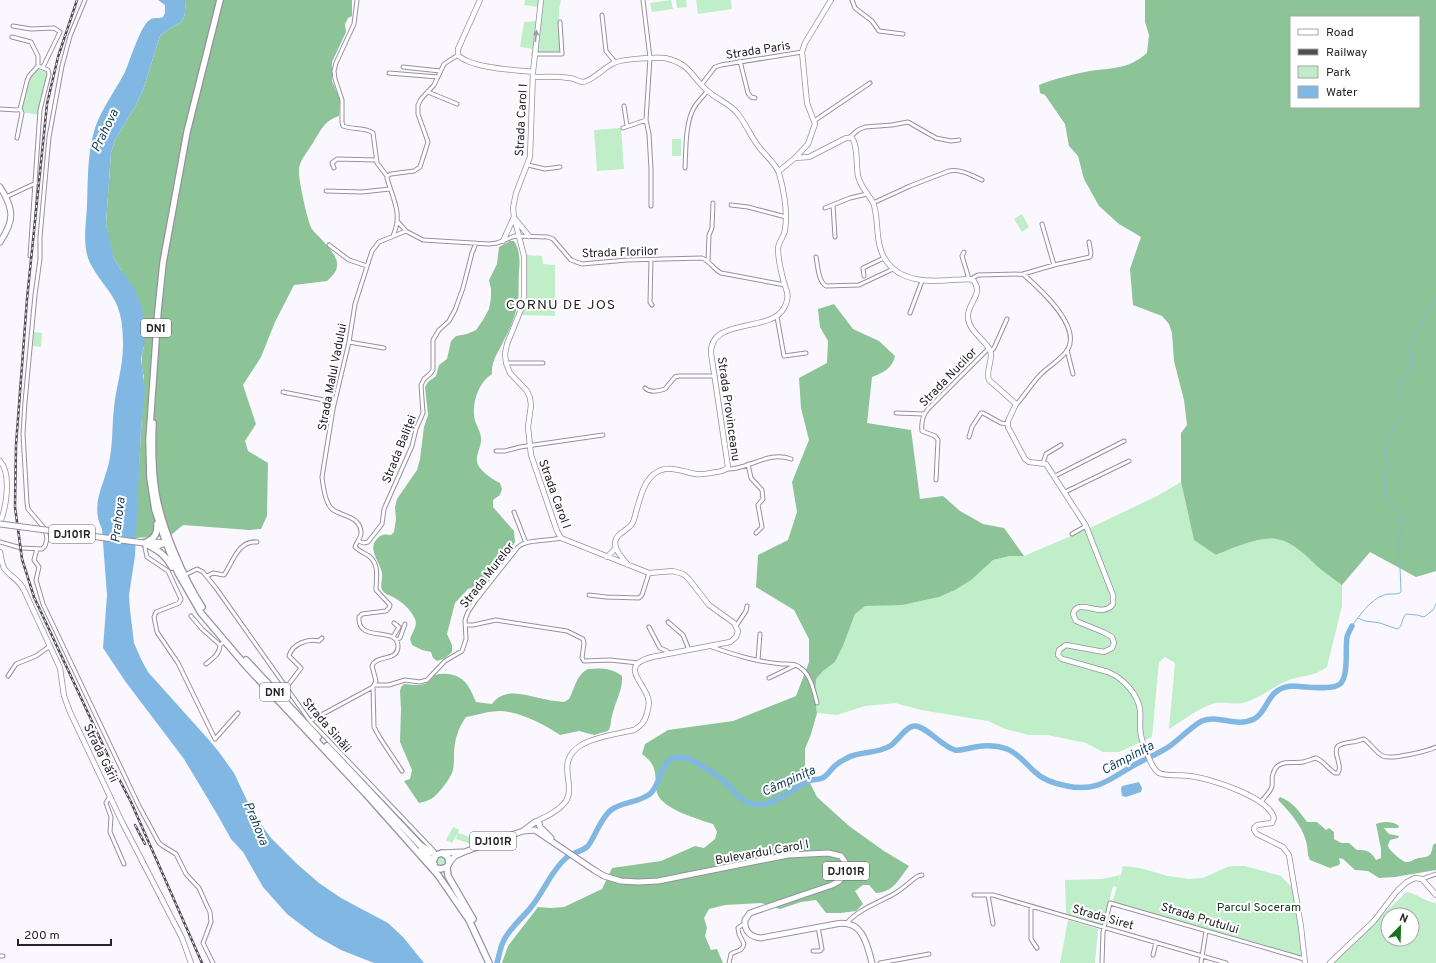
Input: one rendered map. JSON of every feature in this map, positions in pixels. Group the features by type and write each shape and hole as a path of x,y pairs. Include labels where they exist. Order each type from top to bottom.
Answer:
{"highway":[{"name":"DN1","path":"220,0 187,132 162,267 156,327 149,440 150,478 155,510 178,573 194,601 222,643 388,818 438,875 469,920"},
{"name":"DN1","path":"224,0 184,162 170,241 161,311 153,424 153,456 157,497 168,543 208,616 249,663 420,845 437,856 448,857 450,880 472,918 490,961"},
{"path":"144,543 151,540 157,532 155,510"},
{"path":"144,543 158,550 167,558 184,590 194,601"},
{"name":"DN1","path":"388,818 437,856"},
{"name":"DN1","path":"437,856 436,868 462,905 490,961"},
{"path":"436,868 442,869 448,865"}],"main road":[{"path":"0,187 11,206 8,229 0,242"},
{"name":"DJ101R","path":"0,524 158,546 168,543"},
{"name":"DJ101R","path":"448,865 455,856 464,852 536,826"},
{"name":"Bulevardul Carol I","path":"536,826 559,846 584,864 610,878 626,882 658,881 798,854 833,854 841,856 846,862 847,871 836,883 753,912 748,915 745,923"},
{"name":"DJ101R","path":"437,856 464,852"},
{"path":"745,923 746,930 750,935 761,938 840,923 848,924 856,928 863,936 872,963"}],"street":[{"path":"0,542 21,548 42,549 47,535 45,529 27,507 23,434 25,402 40,259 40,237 49,137 62,66 70,36 85,0"},
{"path":"357,0 354,24 336,63 334,75 342,100 342,125 350,128 367,130 373,133 376,160 379,167 388,176 387,178 390,189 397,208 398,222 393,236"},
{"path":"388,176 391,174 414,171 421,164 428,142 419,120 417,108 421,99 434,85 444,64 458,55 458,49 480,0"},
{"path":"533,72 541,0"},
{"path":"643,0 650,58 646,120 649,134 651,206"},
{"path":"779,171 795,158 808,144 814,128 814,121 807,103 802,52 805,42 831,0"},
{"path":"852,0 855,8 872,21 879,31 903,34"},
{"path":"602,15 606,51 615,62"},
{"path":"534,54 562,54 560,22"},
{"path":"13,26 30,29 54,28 60,32 45,68"},
{"path":"12,37 31,42 38,56 38,66 29,76 20,109 22,113 18,138"},
{"name":"Strada Paris","path":"702,84 718,66 802,52"},
{"name":"Strada Carol I","path":"458,55 466,60 486,66 533,72 531,149 528,165 515,197 514,217 524,260 524,297 522,307 505,349 506,363 510,372 527,391 530,398 528,426 529,446 535,469 557,532 561,538 648,573 673,572 683,574 710,605 736,626"},
{"path":"533,77 569,78 585,82 615,62 662,58 679,63 691,72 708,91 736,111 758,146 779,171 786,217 785,232 778,250 785,285 788,290 788,300 777,317 784,356 806,353"},
{"path":"740,62 748,93 751,97 755,98"},
{"path":"30,256 39,120 41,104 49,72 45,68 38,66"},
{"path":"403,67 440,71"},
{"path":"389,72 438,77"},
{"path":"814,121 870,83"},
{"path":"685,168 691,115 694,107 708,91"},
{"path":"428,92 457,104"},
{"path":"624,106 625,127 646,120"},
{"path":"0,109 20,109"},
{"path":"795,158 808,157 850,137 864,126 892,125 908,122 936,138 951,141 959,140"},
{"path":"850,137 854,139 855,143 858,177 861,186 873,203 880,246 884,258 893,269 906,276 922,281 937,281 970,279 978,275 1023,274 1090,257 1091,253 1088,242"},
{"path":"334,168 332,163 336,159 376,160"},
{"path":"528,165 545,169 560,167"},
{"path":"873,203 910,186 949,171 956,170 964,172 982,180"},
{"path":"6,196 36,183"},
{"path":"326,191 362,192 390,189"},
{"path":"825,208 850,198 866,194"},
{"path":"708,261 709,235 712,228 713,203"},
{"path":"731,205 748,207 786,217"},
{"path":"833,205 835,237"},
{"path":"503,241 514,217 529,236"},
{"path":"398,222 406,231 428,241 492,244 518,236"},
{"path":"1042,224 1054,265"},
{"name":"Strada Malul Vadului","path":"395,639 366,631 361,628 359,617 362,614 386,610 390,606 377,592 376,566 371,558 356,549 355,546 361,534 359,525 353,519 331,509 323,482 334,402 350,342 355,304 367,266 376,244 406,231"},
{"name":"Strada Florilor","path":"518,236 551,238 571,260 582,264 627,260 698,257 708,261 715,270 721,273 785,285"},
{"name":"Strada Baliței","path":"358,541 364,543 368,542 383,522 384,509 412,446 416,429 423,413 421,385 424,379 433,370 433,344 435,336 449,321 456,310 476,243"},
{"path":"329,245 349,260 367,266"},
{"path":"964,252 962,256 970,279 977,288 977,292 968,312 968,318 971,325 989,350 988,375 990,380 1014,401 1016,405"},
{"path":"816,257 822,283 826,286 859,285 893,269"},
{"path":"864,276 863,268 884,258"},
{"path":"651,260 650,302 652,305"},
{"path":"1023,274 1050,300 1066,323 1070,344 1067,350 1037,378 1016,405 1008,424 1008,429 1025,459 1029,462 1043,463 1047,465 1086,526 1112,590 1114,602 1111,607 1104,610 1082,607 1078,608 1074,610 1073,616 1076,621 1112,637 1114,643 1110,650 1104,652 1066,645 1059,650 1058,655 1062,659 1108,672 1123,681 1139,705 1140,734 1151,763 1155,770 1160,774 1202,778 1241,792 1260,802 1272,813 1274,818 1272,823 1255,826 1254,830 1257,834 1283,847 1288,852 1305,961"},
{"path":"910,313 922,281"},
{"name":"Strada Provinceanu","path":"607,557 616,548 615,542 617,537 632,524 645,486 651,476 661,470 671,468 699,474 727,469 728,464 711,349 712,342 715,338 735,328 777,317"},
{"name":"Strada Nucilor","path":"936,480 938,440 936,437 922,431 924,414 989,350 994,348 1007,319"},
{"path":"350,342 384,348"},
{"path":"1067,350 1073,374"},
{"path":"506,363 544,363"},
{"path":"645,388 652,391 665,389 675,377 679,376 715,376"},
{"path":"283,392 334,402"},
{"path":"896,413 924,414"},
{"path":"969,437 972,427 983,413 1001,423 1008,424"},
{"path":"496,451 505,451 603,434"},
{"path":"1055,476 1124,441"},
{"path":"1043,463 1046,454 1061,445"},
{"path":"727,469 774,456 791,459"},
{"path":"0,461 4,466 6,476 5,508 0,524"},
{"path":"1065,492 1129,461"},
{"path":"748,464 751,478 762,490 763,499 758,505 762,527 756,533"},
{"path":"514,512 526,543"},
{"path":"1072,534 1086,526"},
{"name":"Strada Murelor","path":"374,686 388,685 406,680 420,682 428,680 445,661 464,648 466,639 466,616 476,600 518,547 526,543 561,538"},
{"path":"185,575 197,569 201,570 207,576 214,573 224,575 242,546 252,542 257,542"},
{"path":"144,543 147,557 168,571 181,599 179,603 156,612 154,618 157,632 178,662 215,739 238,714"},
{"path":"616,548 629,566"},
{"path":"37,549 34,560 39,567 36,580 43,604 139,806 159,843 176,854 186,874 199,888 208,906 211,922 203,943 213,963"},
{"name":"Strada Gării","path":"0,552 2,568 23,586 60,668 64,696 70,712 110,796 182,938 191,963"},
{"path":"588,595 639,598 642,595 648,573"},
{"name":"Strada Sinăii","path":"207,576 310,721 437,856"},
{"path":"536,826 545,816 560,807 567,798 569,790 566,770 567,765 571,755 579,747 595,739 634,730 644,722 649,703 648,696 636,678 635,669 638,663 645,659 668,654 726,644 733,640 738,634 736,626 745,614 747,606"},
{"path":"191,616 202,629 222,643 218,653 206,664"},
{"path":"466,625 496,620 567,631 583,639 584,643 582,658 584,661 610,660 638,663"},
{"path":"394,622 399,627 395,639 398,648 395,654 377,660 373,663 376,681 374,686 374,727 402,771"},
{"path":"668,622 683,635 689,650"},
{"path":"395,639 400,638 405,624"},
{"path":"649,627 660,648 667,651 668,654"},
{"path":"758,660 760,634"},
{"path":"286,688 301,668 289,656 290,653 303,642 312,640 319,642 322,638"},
{"path":"8,676 16,664 36,656 50,646"},
{"path":"710,646 738,656 796,665 806,673 817,703"},
{"path":"769,678 796,665"},
{"path":"310,721 374,686"},
{"path":"1260,802 1272,787 1272,774 1284,763 1302,762 1316,758 1324,762 1333,772 1338,772 1340,770 1340,766 1336,748 1342,743 1364,739 1379,753 1386,757 1421,752 1436,747"},
{"path":"110,796 106,803 112,817 110,832 124,864"},
{"path":"1330,963 1374,921 1402,886 1411,879 1422,879 1436,874"},
{"path":"848,924 852,918 858,914 892,895 918,876 922,875"},
{"path":"1422,879 1436,895"},
{"name":"Strada Siret","path":"974,895 988,895 1031,906 1226,963"},
{"path":"988,895 993,924"},
{"name":"Strada Prutului","path":"1104,927 1110,903 1305,961"},
{"path":"1031,906 1031,939 1038,948"},
{"path":"729,963 731,954 741,950 743,947 744,944 738,931 741,925 745,923"},
{"path":"813,951 820,951 822,949 818,927"},
{"path":"1102,963 1102,937 1104,927"},
{"path":"1201,963 1206,931"},
{"path":"1153,955 1156,942"},
{"path":"880,963 929,954"}],"green space":[{"path":"185,0 352,0 352,16 348,18 345,24 346,32 332,62 332,81 340,99 339,116 330,120 323,126 299,167 302,191 310,225 332,251 337,261 337,268 327,281 294,285 275,322 261,357 243,385 256,424 245,441 248,451 268,463 267,516 261,529 249,530 183,525 170,536 135,538 144,377 142,358 144,346 121,270 114,258 106,224 111,153 115,140 136,105 143,90 160,36 182,20 185,10"},
{"path":"525,0 539,0 538,7 524,5"},
{"path":"542,0 561,0 559,10 560,53 535,53"},
{"path":"671,0 673,9 652,12 650,3"},
{"path":"676,0 686,0 687,7 677,8"},
{"path":"696,0 731,0 732,9 698,14"},
{"path":"1145,0 1436,0 1436,571 1416,577 1370,552 1342,585 1294,546 1276,539 1262,539 1216,555 1194,540 1181,482 1181,433 1187,425 1184,400 1174,361 1172,333 1169,324 1162,316 1133,305 1130,269 1141,237 1119,224 1099,206 1084,179 1078,156 1069,146 1065,124 1045,95 1040,93 1039,85 1077,74 1120,67 1134,62 1147,53 1149,35 1145,22"},
{"path":"536,21 533,49 520,47 524,22"},
{"path":"37,69 47,72 39,115 21,112 29,77"},
{"path":"621,128 624,169 597,171 594,130"},
{"path":"672,139 681,139 681,156 672,156"},
{"path":"1022,214 1029,227 1022,232 1014,219"},
{"path":"510,241 514,241 516,244 519,256 517,306 509,330 494,360 492,374 479,388 475,401 474,414 481,438 477,462 482,471 500,483 502,489 500,495 493,500 493,507 514,531 515,542 503,562 490,577 478,586 468,589 455,603 447,634 452,645 452,652 445,658 437,661 433,658 431,652 422,650 412,645 410,639 415,627 415,619 411,611 405,605 386,594 382,589 382,573 373,547 374,543 380,536 391,535 394,532 396,519 395,507 397,499 417,470 424,427 428,415 425,387 428,382 436,376 439,365 447,359 451,341 456,336 467,334 476,330 483,320 489,309 491,289 489,280 497,264 499,247"},
{"path":"526,255 542,256 543,264 555,265 555,316 522,315 527,297"},
{"path":"834,304 853,329 879,341 895,356 892,364 887,370 872,377 867,423 911,430 920,499 943,496 960,511 983,524 1004,528 1024,556 1009,556 993,560 971,580 955,590 939,597 903,605 865,606 855,614 843,646 835,662 823,671 816,679 815,699 817,713 805,749 805,765 809,781 817,797 849,826 884,851 909,866 896,884 887,890 876,893 869,885 863,885 855,891 863,904 856,911 826,913 816,900 801,902 780,909 761,903 725,905 709,909 704,918 707,928 705,936 711,950 717,949 723,963 502,963 508,946 538,907 564,907 602,889 612,868 661,861 695,846 704,848 715,839 717,832 713,824 681,813 660,799 657,792 653,766 642,754 645,744 668,730 733,721 796,696 809,662 809,639 794,610 756,587 758,555 788,540 797,512 792,482 809,440 801,408 799,378 827,363 828,341 820,327 818,309"},
{"path":"34,332 42,333 41,347 33,346"},
{"path":"1181,482 1194,540 1216,555 1254,541 1262,539 1276,539 1294,546 1342,585 1342,606 1327,667 1317,673 1287,681 1260,696 1243,703 1216,703 1206,706 1169,729 1175,663 1165,657 1159,662 1152,737 1119,752 1103,752 1086,743 1048,735 1029,735 1005,729 988,721 921,710 895,703 865,706 837,715 817,713 815,699 816,679 823,671 835,662 843,646 855,614 865,605 903,605 939,597 955,590 993,560 1009,556 1024,556 1092,527 1157,496"},
{"path":"588,669 606,669 614,671 622,676 620,691 608,731 594,735 579,731 560,735 532,719 515,713 500,711 466,717 459,730 456,740 453,768 450,777 434,797 419,803 404,781 410,779 412,770 400,742 400,691 404,684 421,685 428,682 435,675 447,674 455,675 462,679 470,689 476,702 492,704 496,699 507,694 520,694 564,702 569,699 576,682"},
{"path":"1280,797 1292,804 1307,822 1317,822 1326,830 1329,828 1334,832 1334,839 1341,843 1349,843 1357,850 1368,852 1376,860 1381,858 1381,849 1376,824 1388,822 1397,824 1399,826 1398,828 1384,828 1389,834 1399,836 1398,838 1390,840 1388,846 1396,856 1405,862 1426,857 1432,852 1433,845 1436,843 1436,870 1395,877 1379,878 1368,871 1355,870 1343,859 1339,858 1339,865 1330,868 1310,860 1302,830 1279,801 1278,799"},
{"path":"453,827 459,830 452,843 446,840"},
{"path":"458,833 473,838 471,844 456,839"},
{"path":"439,856 443,856 445,857 445,865 439,866 436,863 436,859"},
{"name":"Parcul Soceram","path":"1123,866 1140,868 1168,876 1189,879 1203,878 1227,867 1233,866 1245,866 1281,876 1295,891 1304,959 1112,903 1117,887 1113,886 1103,925 1066,914 1065,880 1103,879 1120,875 1117,886"},
{"path":"1407,892 1436,903 1436,963 1334,963 1380,917 1380,947 1420,947 1420,907 1390,907"},
{"path":"1068,920 1098,929 1095,963 1060,963"}],"water":[{"name":"Prahova","path":"158,0 185,0 184,16 179,23 160,36 143,90 136,105 115,140 111,153 106,224 114,258 134,288 142,307 145,328 144,346 141,359 145,389 141,429 135,556 129,595 134,643 148,672 209,740 234,773 253,813 271,838 319,883 341,898 388,923 403,937 424,963 374,963 341,950 316,936 287,914 263,887 243,852 231,839 184,759 125,681 103,648 107,595 102,529 98,520 97,510 112,444 114,408 122,361 123,340 122,323 117,306 90,263 86,249 85,235 89,157 95,128 125,72 143,27 151,19 163,17 165,13 165,5"},
{"path":"1139,782 1142,788 1141,792 1126,797 1122,796 1122,786"}],"waterway":[{"path":"1352,626 1374,600 1384,595 1398,594 1401,591 1399,544 1403,517 1386,499 1384,493 1384,479 1388,467 1388,459 1384,452 1387,439 1398,422 1397,396 1401,382 1413,365 1412,357 1407,347 1421,326 1430,305 1436,298"},
{"path":"1358,618 1397,629 1400,627 1406,614 1424,617 1433,610 1436,604"},
{"name":"Câmpinița","path":"497,963 501,947 506,937 532,906 561,863 569,856 583,850 588,846 601,822 611,810 621,805 642,799 651,793 664,767 672,758 680,757 690,759 724,781 744,800 752,804 760,805 775,800 804,783 826,776 836,765 847,758 857,754 885,749 893,744 905,731 911,727 918,726 923,728 945,745 955,750 987,746 1007,749 1018,756 1038,775 1054,783 1078,788 1088,787 1105,782 1162,751 1202,721 1208,719 1234,722 1247,721 1254,719 1259,715 1273,695 1277,691 1284,688 1292,686 1324,688 1340,684 1345,675 1346,642 1348,633 1352,626"}],"railway":[{"path":"77,0 58,57 47,104 27,299 16,445 15,507 22,559 34,597 131,802 202,963"},
{"path":"135,825 145,844"}],"district":[{"name":"CORNU DE JOS","path":"561,304"}]}
